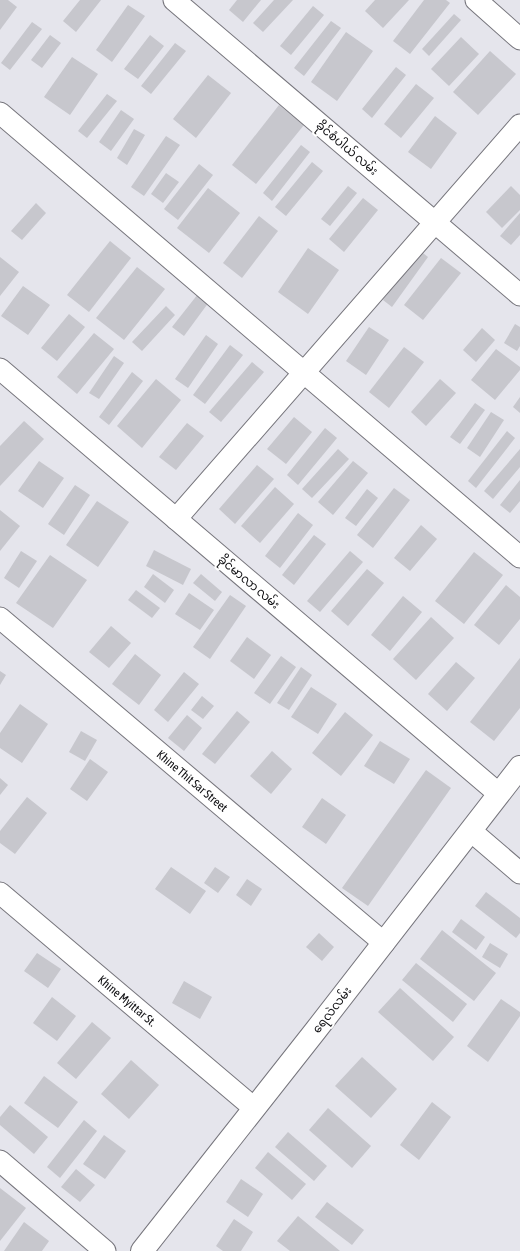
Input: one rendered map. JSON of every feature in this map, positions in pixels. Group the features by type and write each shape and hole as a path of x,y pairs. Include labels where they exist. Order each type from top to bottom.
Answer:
{"main road":[{"name":"ရေလဲလမ်း","path":"142,1251 520,767"}],"street":[{"name":"ခိုင်စံပါယ် လမ်း","path":"174,0 520,295"},
{"path":"476,0 520,39"},
{"path":"0,113 520,557"},
{"path":"176,519 520,125"},
{"name":"ခိုင်မာလာ လမ်း","path":"0,369 499,794"},
{"name":"Khine Thit Sar Street","path":"0,618 384,943"},
{"path":"471,831 520,873"},
{"name":"Khine Myittar St.","path":"0,893 254,1108"},
{"path":"0,1161 105,1251"}],"building":[{"path":"0,0 8,0 17,7 0,30"},
{"path":"80,0 101,0 76,32 63,21"},
{"path":"237,0 261,0 243,22 229,10"},
{"path":"274,0 293,0 263,32 253,23"},
{"path":"375,0 409,0 383,28 365,11"},
{"path":"424,0 446,0 450,3 410,54 393,41"},
{"path":"128,5 145,16 112,62 96,50"},
{"path":"313,6 324,15 291,55 280,46"},
{"path":"454,14 461,20 429,56 422,49"},
{"path":"331,21 341,28 304,76 294,68"},
{"path":"32,22 42,29 10,70 1,63"},
{"path":"346,32 373,51 337,101 311,82"},
{"path":"50,35 61,43 42,68 31,60"},
{"path":"150,35 164,46 138,79 124,69"},
{"path":"461,37 479,54 449,86 431,69"},
{"path":"175,43 186,51 151,94 141,86"},
{"path":"490,51 516,74 478,115 453,92"},
{"path":"72,57 98,74 70,115 44,97"},
{"path":"396,67 406,75 372,118 362,109"},
{"path":"208,75 231,93 196,138 173,119"},
{"path":"416,84 434,98 401,138 384,124"},
{"path":"107,94 117,101 87,138 78,131"},
{"path":"279,105 304,125 256,184 232,165"},
{"path":"121,110 134,119 111,151 99,142"},
{"path":"435,116 457,133 431,169 408,152"},
{"path":"134,129 145,135 127,165 117,158"},
{"path":"166,136 180,145 144,196 131,187"},
{"path":"301,145 310,152 272,201 263,193"},
{"path":"312,162 323,171 286,216 275,207"},
{"path":"199,164 213,175 178,220 164,209"},
{"path":"166,173 179,182 163,203 151,194"},
{"path":"348,186 357,193 330,226 321,219"},
{"path":"511,186 520,195 520,210 502,228 486,212"},
{"path":"208,188 240,213 209,253 177,228"},
{"path":"363,198 378,210 344,252 329,239"},
{"path":"36,203 46,213 22,240 11,231"},
{"path":"520,213 520,235 511,245 500,236"},
{"path":"259,216 278,231 242,278 223,263"},
{"path":"110,241 131,258 89,312 67,295"},
{"path":"308,248 339,270 308,314 278,292"},
{"path":"419,250 428,257 392,307 383,300"},
{"path":"0,257 19,272 0,296"},
{"path":"441,258 461,273 423,320 404,305"},
{"path":"137,267 165,289 124,340 96,318"},
{"path":"23,286 50,305 28,335 1,316"},
{"path":"198,294 209,302 184,336 172,327"},
{"path":"166,306 175,315 142,351 132,342"},
{"path":"69,314 85,327 57,361 41,348"},
{"path":"515,324 520,327 520,346 517,351 504,343"},
{"path":"369,327 389,340 366,375 346,361"},
{"path":"482,328 495,340 476,362 463,350"},
{"path":"94,333 114,349 77,394 57,377"},
{"path":"206,335 218,344 188,388 175,379"},
{"path":"230,345 243,355 205,404 193,395"},
{"path":"404,347 424,362 389,408 369,392"},
{"path":"496,349 520,367 520,370 495,400 471,380"},
{"path":"114,356 124,363 99,399 89,393"},
{"path":"252,362 264,372 221,422 209,412"},
{"path":"132,372 143,381 109,425 99,417"},
{"path":"156,379 181,400 142,448 117,426"},
{"path":"440,379 456,393 426,426 411,412"},
{"path":"520,397 520,413 513,407"},
{"path":"475,403 485,410 460,444 450,437"},
{"path":"491,412 504,420 480,457 467,448"},
{"path":"294,417 312,432 286,464 267,449"},
{"path":"24,421 44,439 0,486 0,446"},
{"path":"187,423 204,436 176,470 159,457"},
{"path":"325,428 337,438 298,485 287,475"},
{"path":"507,431 515,438 476,488 468,481"},
{"path":"338,449 349,459 312,498 302,489"},
{"path":"520,449 520,467 493,499 484,491"},
{"path":"39,461 64,478 43,508 18,491"},
{"path":"353,461 368,473 333,515 318,502"},
{"path":"257,465 274,479 235,524 219,509"},
{"path":"520,480 520,501 510,513 500,505"},
{"path":"75,485 90,495 64,535 48,524"},
{"path":"275,487 294,504 260,543 241,526"},
{"path":"394,488 410,500 373,548 357,535"},
{"path":"367,489 378,498 356,526 345,518"},
{"path":"97,501 129,522 98,567 66,545"},
{"path":"0,510 20,526 0,551"},
{"path":"298,513 313,525 280,568 265,556"},
{"path":"421,525 437,539 410,571 394,558"},
{"path":"314,535 326,544 294,585 282,575"},
{"path":"154,550 191,569 183,585 146,566"},
{"path":"21,551 37,561 19,588 4,578"},
{"path":"350,551 363,562 320,612 307,601"},
{"path":"474,552 503,575 464,624 435,601"},
{"path":"50,555 87,580 53,628 16,603"},
{"path":"367,569 384,583 348,626 331,611"},
{"path":"153,574 174,590 165,603 144,587"},
{"path":"201,574 222,592 215,601 193,583"},
{"path":"506,585 520,597 520,619 499,645 474,625"},
{"path":"136,590 160,608 152,618 128,600"},
{"path":"189,593 214,610 200,630 175,614"},
{"path":"230,595 246,606 210,659 193,647"},
{"path":"403,596 422,612 390,651 371,635"},
{"path":"431,617 454,638 416,680 393,659"},
{"path":"111,626 131,643 109,668 89,652"},
{"path":"247,637 271,655 254,679 230,661"},
{"path":"135,654 161,675 139,705 112,684"},
{"path":"281,656 296,667 270,704 254,693"},
{"path":"520,658 520,708 494,741 470,722"},
{"path":"456,662 475,678 447,711 428,694"},
{"path":"301,667 312,675 289,710 277,703"},
{"path":"0,671 6,675 0,685"},
{"path":"184,672 199,684 168,722 154,710"},
{"path":"311,687 337,704 318,734 291,717"},
{"path":"202,696 214,706 203,719 191,710"},
{"path":"20,704 48,724 22,763 0,748 0,733"},
{"path":"237,711 250,722 215,764 202,754"},
{"path":"345,712 373,735 341,776 312,753"},
{"path":"187,715 202,728 184,751 168,738"},
{"path":"81,731 97,740 85,761 69,752"},
{"path":"380,741 410,759 394,784 364,766"},
{"path":"272,751 292,769 271,794 250,776"},
{"path":"90,759 108,772 87,801 70,789"},
{"path":"426,770 451,788 368,906 342,888"},
{"path":"0,778 8,785 0,795"},
{"path":"27,797 47,813 15,854 0,843 0,831"},
{"path":"322,798 346,815 326,844 302,827"},
{"path":"171,867 206,891 190,914 155,889"},
{"path":"215,867 230,877 218,893 204,883"},
{"path":"247,879 262,889 251,906 236,895"},
{"path":"486,892 520,918 520,933 516,938 475,906"},
{"path":"461,919 485,937 476,950 452,932"},
{"path":"442,930 496,973 474,1001 420,959"},
{"path":"319,933 334,947 322,961 306,947"},
{"path":"490,943 508,954 500,968 482,957"},
{"path":"37,953 61,969 48,988 24,971"},
{"path":"416,963 467,1004 453,1022 402,980"},
{"path":"184,981 212,997 200,1019 172,1003"},
{"path":"400,988 454,1037 433,1061 378,1012"},
{"path":"52,997 76,1016 57,1041 33,1023"},
{"path":"501,999 520,1012 520,1016 488,1062 467,1046"},
{"path":"92,1022 111,1038 76,1079 57,1063"},
{"path":"362,1057 397,1089 371,1118 335,1086"},
{"path":"131,1060 159,1085 129,1119 101,1094"},
{"path":"44,1076 78,1102 58,1128 24,1103"},
{"path":"432,1102 451,1117 419,1160 400,1145"},
{"path":"10,1105 48,1137 34,1154 0,1125 0,1117"},
{"path":"328,1108 371,1146 352,1168 309,1130"},
{"path":"84,1120 97,1131 60,1178 47,1167"},
{"path":"288,1132 327,1166 314,1181 275,1147"},
{"path":"104,1135 126,1151 105,1179 83,1164"},
{"path":"268,1152 306,1184 292,1200 255,1168"},
{"path":"76,1169 95,1185 80,1202 61,1187"},
{"path":"241,1179 263,1194 248,1217 226,1202"},
{"path":"0,1188 26,1208 0,1241"},
{"path":"327,1202 364,1230 352,1245 315,1217"},
{"path":"298,1216 340,1251 290,1251 277,1241"},
{"path":"234,1219 253,1232 241,1251 223,1251 216,1246"},
{"path":"24,1222 49,1241 42,1251 4,1251"}]}
